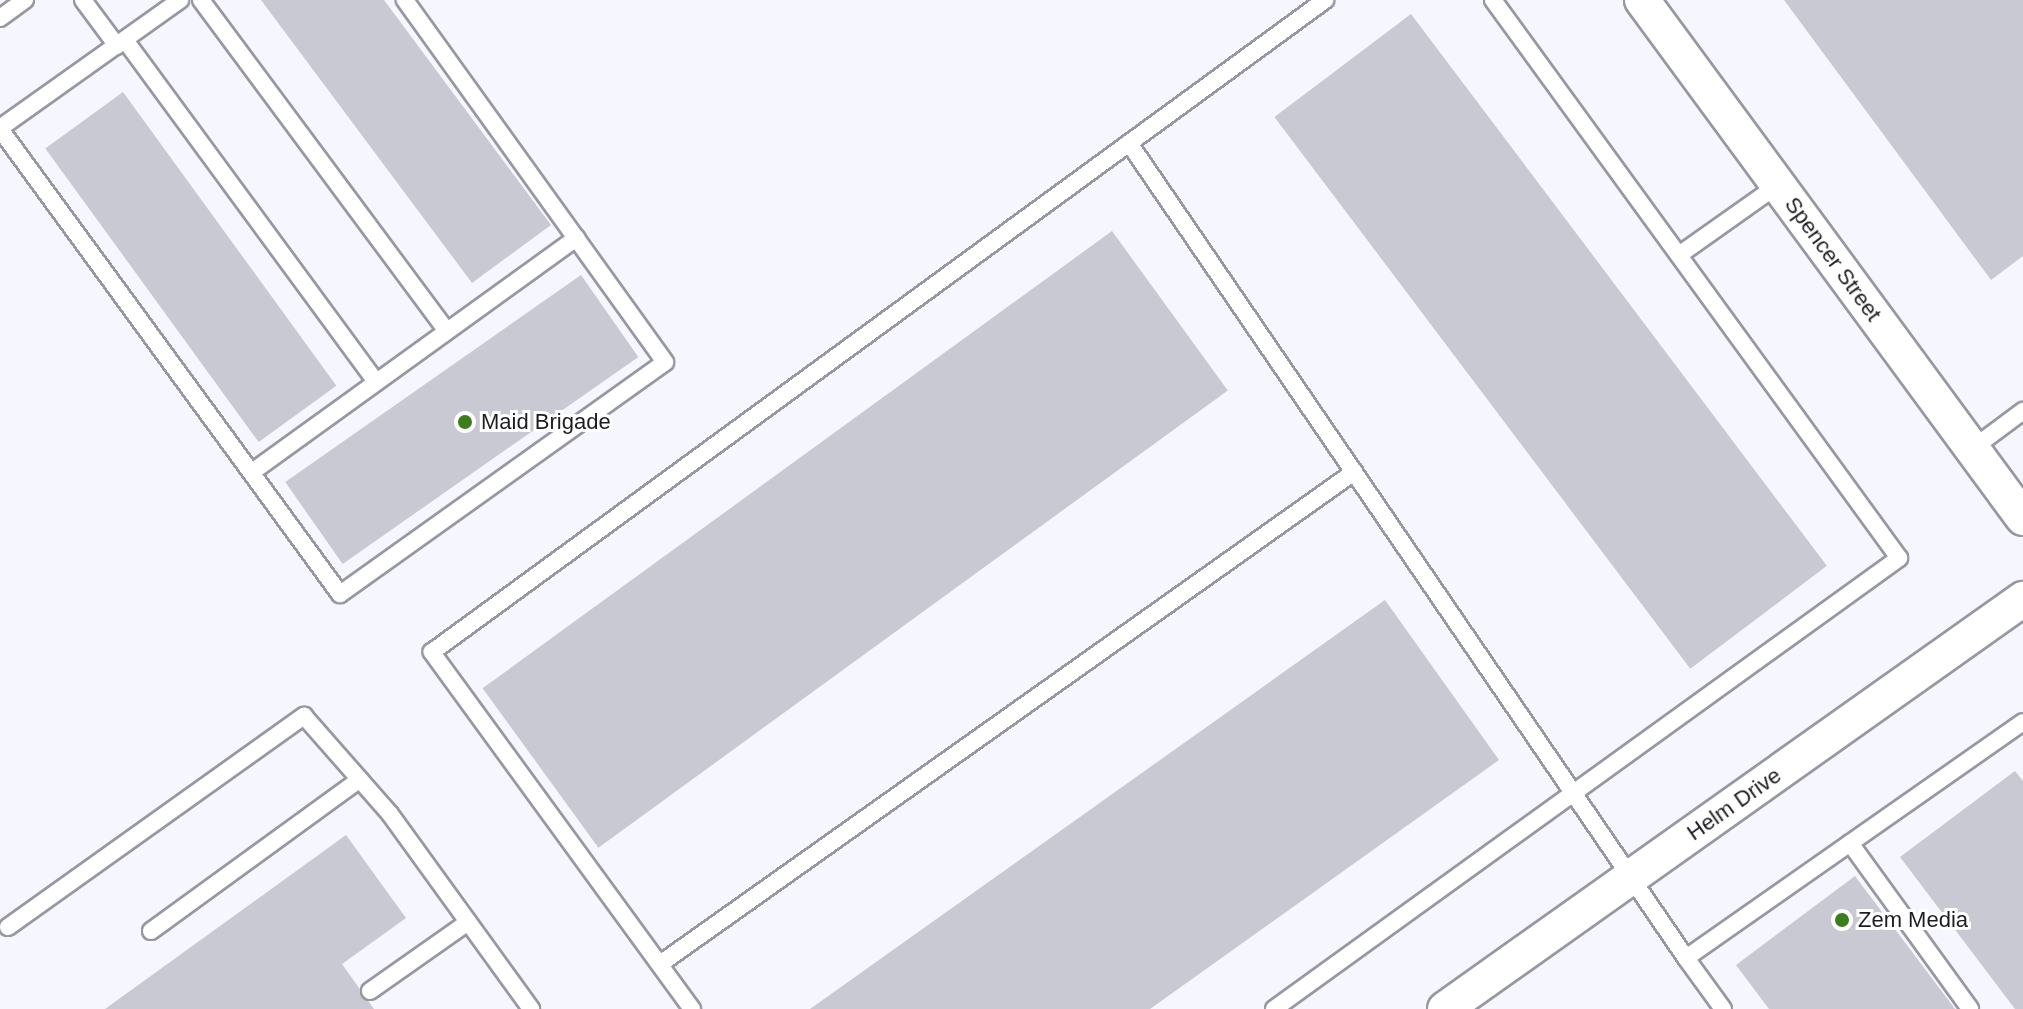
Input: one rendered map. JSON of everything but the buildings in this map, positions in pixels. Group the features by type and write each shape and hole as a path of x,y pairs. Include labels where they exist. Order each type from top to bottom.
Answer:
{"street":[{"name":"Spencer Street","path":"1642,0 2023,518"},
{"name":"Helm Drive","path":"1445,1009 2023,599"}],"lane":[{"path":"0,18 25,0"},
{"path":"83,0 121,43 376,382"},
{"path":"180,0 0,129 340,594 665,362 405,0"},
{"path":"201,0 447,331"},
{"path":"692,1009 432,652 1325,0"},
{"path":"1274,1009 1899,558 1493,0"},
{"path":"1129,143 1630,878 1723,1009"},
{"path":"1679,255 1778,185"},
{"path":"252,472 576,238"},
{"path":"1972,449 2023,411"},
{"path":"660,964 1354,472"},
{"path":"8,927 304,716 360,779 531,1009"},
{"path":"1686,958 2023,722"},
{"path":"151,931 360,779"},
{"path":"1850,843 1970,1009"},
{"path":"370,991 468,922"}],"place":[{"name":"Maid Brigade","path":"465,422"},
{"name":"Zem Media","path":"1842,920"}]}
